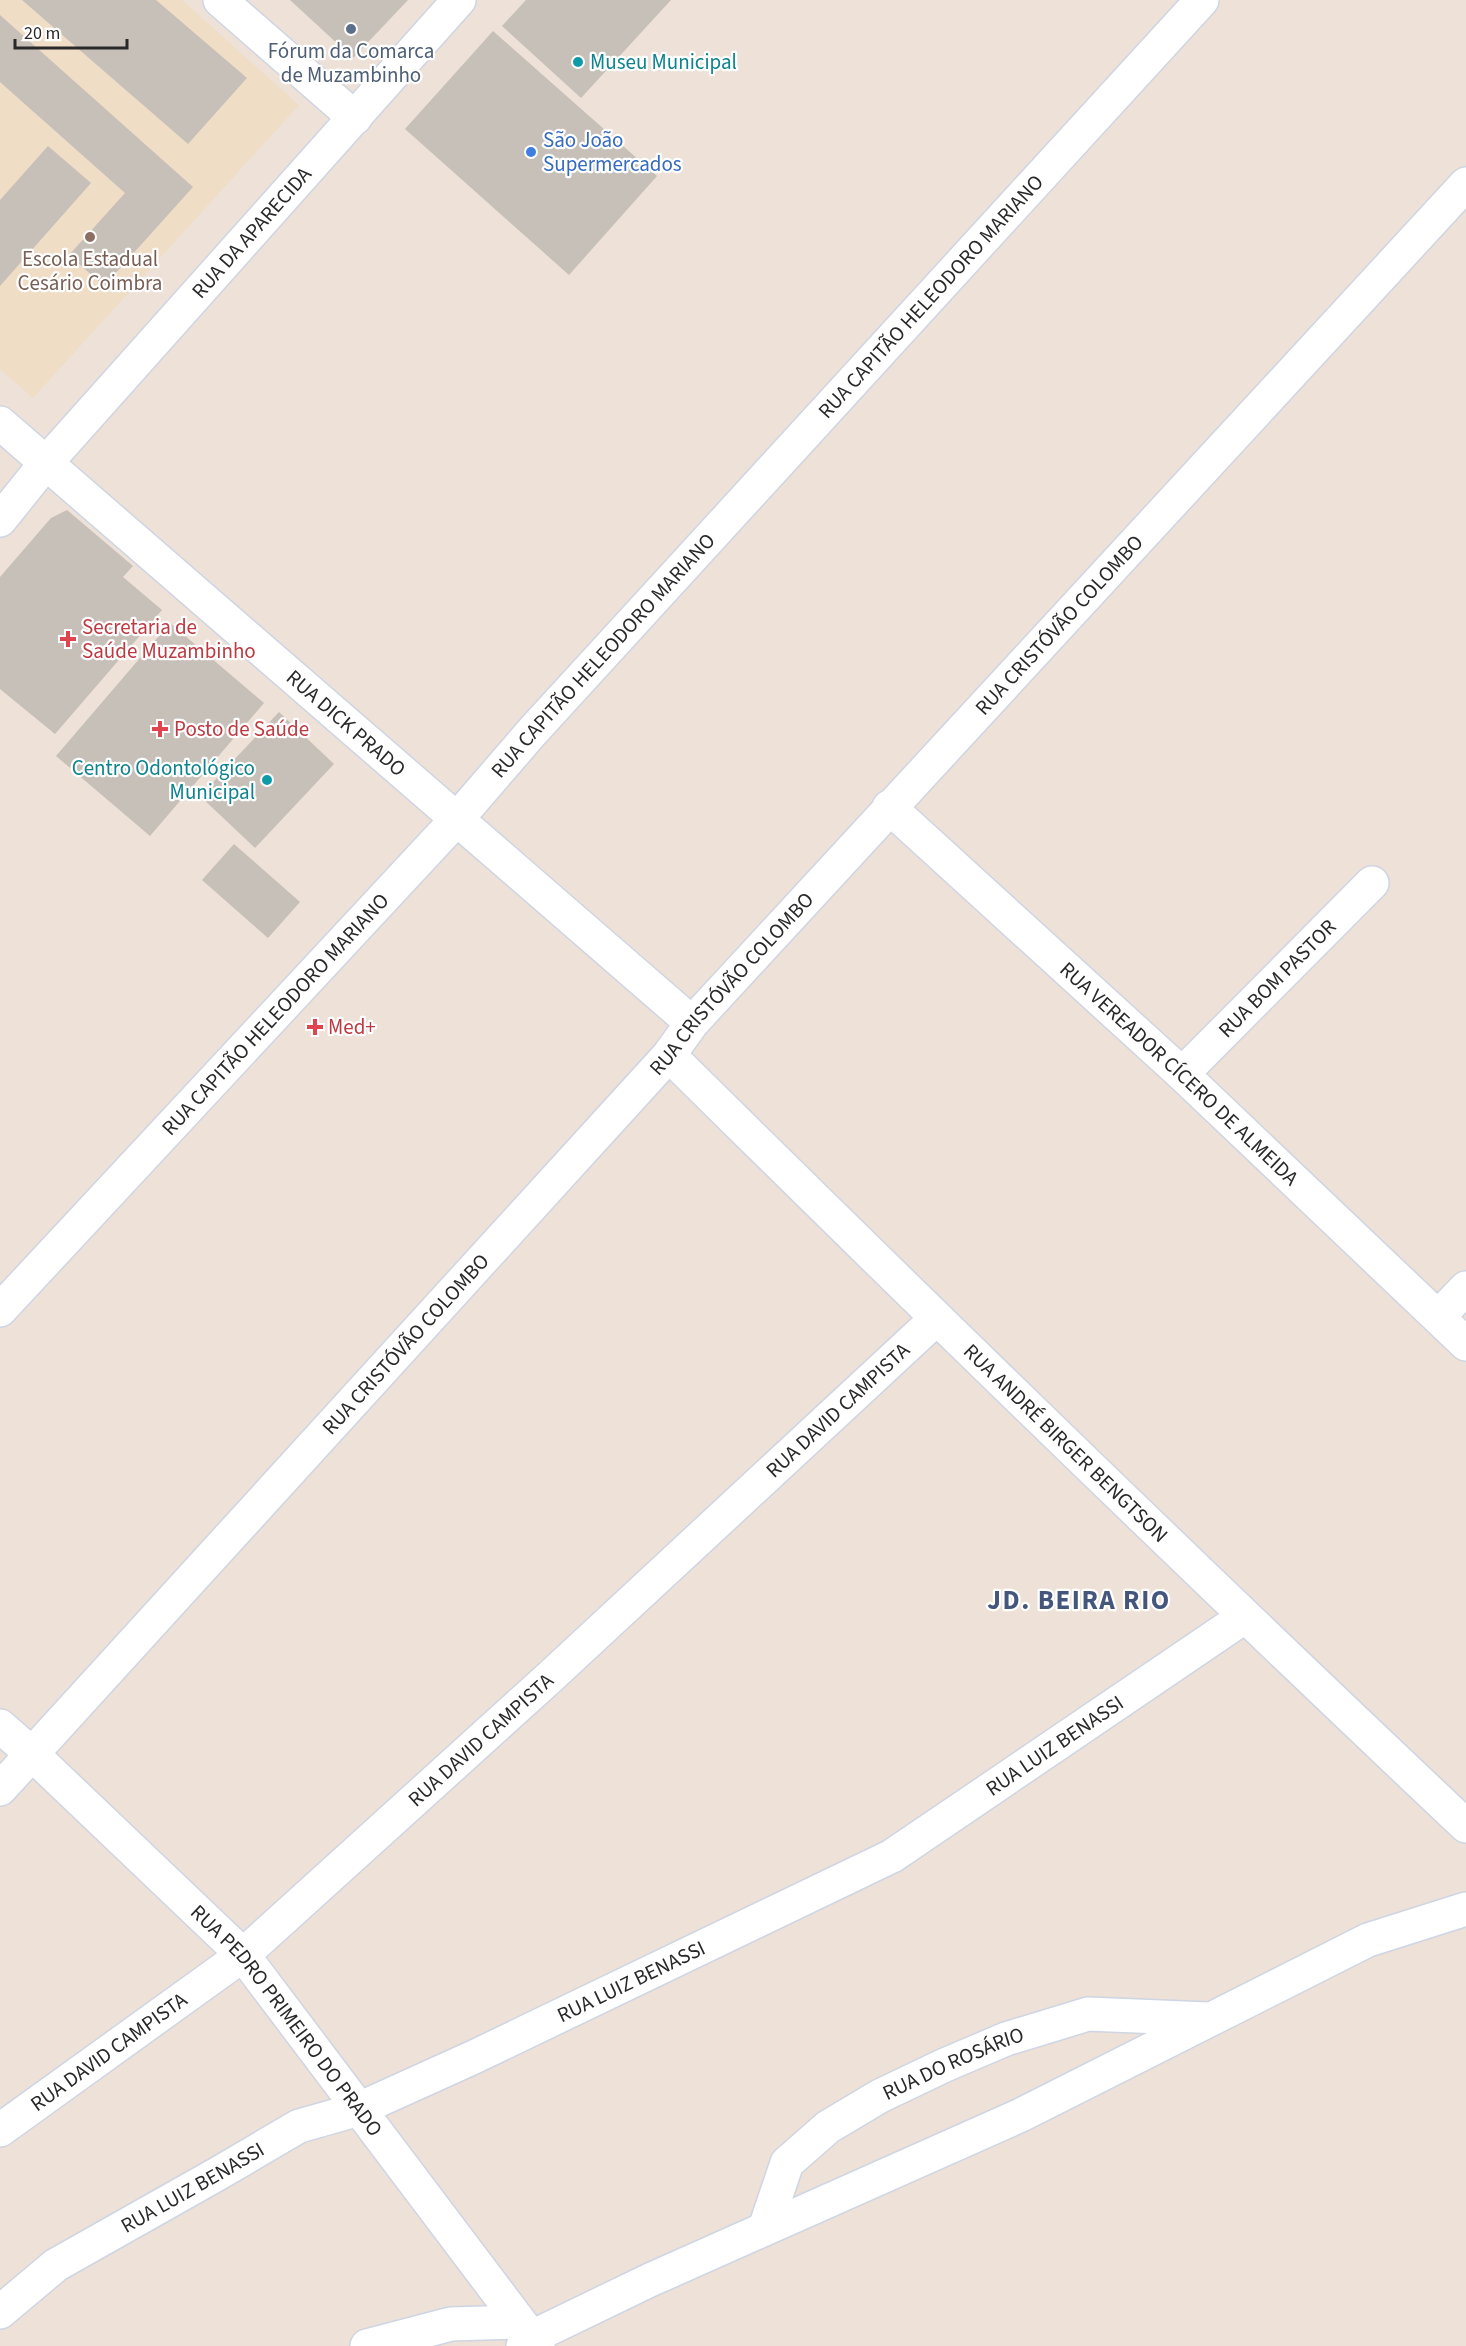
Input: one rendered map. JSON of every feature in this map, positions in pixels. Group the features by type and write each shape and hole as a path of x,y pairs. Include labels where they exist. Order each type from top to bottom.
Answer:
{"street":[{"path":"220,0 355,118"},
{"name":"RUA DA APARECIDA","path":"0,520 45,464 459,0"},
{"name":"RUA CAPITÃO HELEODORO MARIANO","path":"0,1310 457,819 532,732 1184,6"},
{"name":"RUA CRISTÓVÃO COLOMBO","path":"0,1788 669,1055 692,1023 889,807 1466,184"},
{"name":"RUA DICK PRADO","path":"0,423 692,1023"},
{"name":"RUA VEREADOR CÍCERO DE ALMEIDA","path":"889,807 1182,1074 1466,1344"},
{"name":"RUA BOM PASTOR","path":"1182,1074 1372,883"},
{"name":"RUA ANDRÉ BIRGER BENGTSON","path":"669,1055 936,1319 1244,1617 1466,1826"},
{"path":"1438,1317 1466,1288"},
{"name":"RUA DAVID CAMPISTA","path":"0,2130 249,1963 549,1678 936,1319"},
{"name":"RUA LUIZ BENASSI","path":"0,2312 56,2265 219,2174 299,2126 359,2109 474,2057 892,1856 1244,1617"},
{"name":"RUA PEDRO PRIMEIRO DO PRADO","path":"0,1726 249,1963 528,2338"},
{"name":"RUA DO ROSÁRIO","path":"528,2338 765,2228 1022,2115 1368,1940 1466,1909"},
{"name":"RUA DO ROSÁRIO","path":"765,2228 787,2163 828,2127 880,2096 1006,2039 1088,2014 1209,2019"},
{"path":"367,2346 451,2324 528,2338"}],"shaded area":[{"name":"Escola Estadual Cesário Coimbra","path":"0,0 182,0 299,105 33,398 0,369"}],"building":[{"path":"22,0 156,0 247,78 188,144"},
{"name":"Fórum da Comarca de Muzambinho","path":"290,0 408,0 353,58"},
{"name":"Museu Municipal","path":"526,0 671,0 581,98 502,26"},
{"path":"0,15 193,187 104,286 69,255 125,193 0,82"},
{"name":"São João Supermercados","path":"493,31 657,176 569,275 405,129"},
{"path":"48,146 91,183 0,286 0,200"},
{"name":"Secretaria de Saúde Muzambinho","path":"67,510 133,566 123,577 162,610 55,734 0,689 0,577 51,518"},
{"name":"Posto de Saúde","path":"170,623 264,703 150,836 56,756"},
{"name":"Centro Odontológico Municipal","path":"279,712 334,764 255,848 200,796"},
{"path":"234,844 300,902 268,938 202,880"}],"place":[{"name":"Fórum da Comarca de Muzambinho","path":"351,29"},
{"name":"Museu Municipal","path":"578,62"},
{"name":"São João Supermercados","path":"531,152"},
{"name":"Escola Estadual Cesário Coimbra","path":"90,237"},
{"name":"Secretaria de Saúde Muzambinho","path":"68,639"},
{"name":"Posto de Saúde","path":"160,729"},
{"name":"Centro Odontológico Municipal","path":"267,780"},
{"name":"Med+","path":"315,1027"}],"district":[{"name":"JD. BEIRA RIO","path":"1079,1600"}]}
